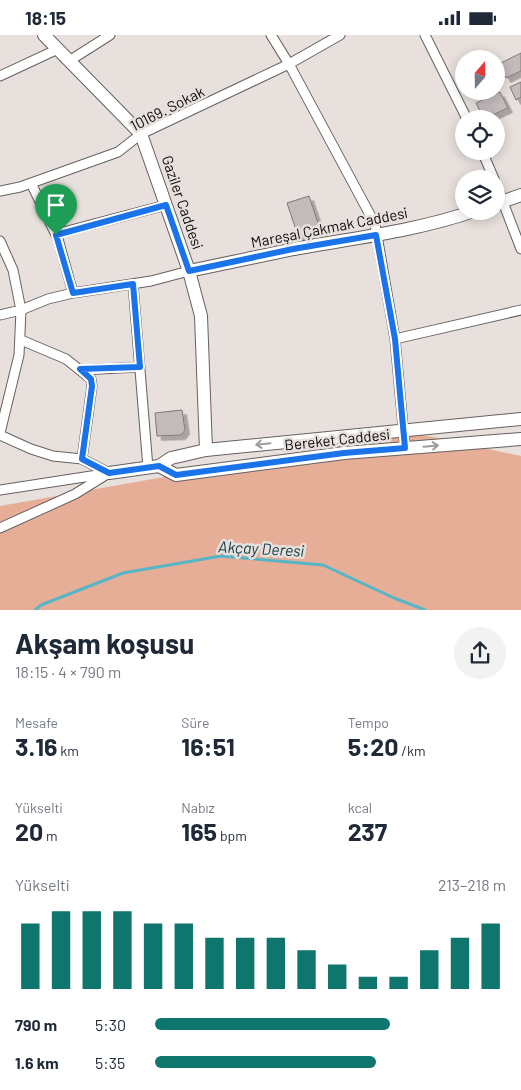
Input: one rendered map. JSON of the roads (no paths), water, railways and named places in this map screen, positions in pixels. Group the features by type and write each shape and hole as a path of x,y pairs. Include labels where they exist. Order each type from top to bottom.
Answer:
{"street":[{"name":"Gaziler Caddesi","path":"44,35 141,134 189,271 201,316 206,449"},
{"path":"70,61 110,35"},
{"path":"271,35 289,64 375,224 395,339 405,448"},
{"name":"10169. Sokak","path":"0,191 20,187 118,152 141,134 289,64 326,39 340,35"},
{"path":"425,35 462,110"},
{"path":"0,76 58,49"},
{"path":"32,183 56,235 73,293"},
{"path":"505,200 521,195"},
{"path":"56,235 166,205"},
{"path":"505,213 521,249"},
{"name":"Mareşal Çakmak Caddesi","path":"189,271 455,218"},
{"path":"0,241 13,270 21,310 21,341 16,374 0,434 31,449 53,456 82,459 109,473"},
{"path":"0,315 73,293 133,284 189,271"},
{"path":"133,284 140,367 154,467"},
{"path":"395,339 521,310"},
{"path":"21,341 66,359 91,379 92,386 82,459"},
{"path":"80,369 140,367"},
{"name":"Bereket Caddesi","path":"109,473 154,467 171,458 206,449 521,419"},
{"name":"Bereket Caddesi","path":"154,467 176,475 344,453 521,439"},
{"path":"0,490 109,473"},
{"path":"0,528 75,494 109,473"}],"waterway":[{"name":"Akçay Deresi","path":"35,610 41,605 123,573 221,556 323,565 394,598 425,610"}]}
